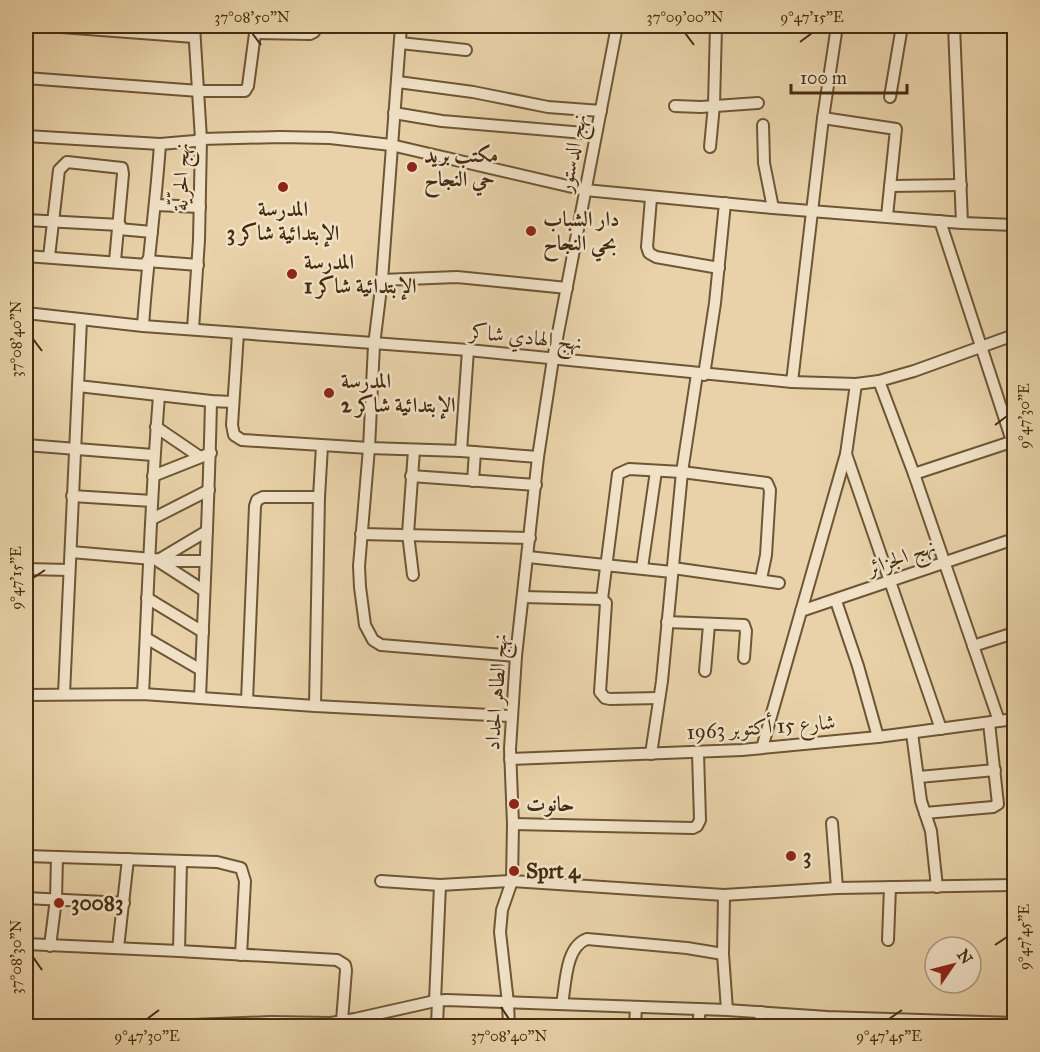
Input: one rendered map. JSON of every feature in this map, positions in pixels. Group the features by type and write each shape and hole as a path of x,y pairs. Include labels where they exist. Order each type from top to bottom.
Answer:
{"street":[{"path":"48,26 194,37"},
{"name":"نهج الحرّيّة","path":"193,329 198,265 201,139 194,26"},
{"path":"26,78 241,92 247,89 256,29 310,34 317,26"},
{"path":"401,26 382,280 374,345 369,448 361,534 362,611 368,633 381,645 516,656"},
{"name":"نهج الدستور","path":"553,359 617,26"},
{"path":"710,147 714,105 716,26"},
{"path":"792,382 823,118 837,26"},
{"path":"890,97 902,26"},
{"path":"954,26 962,223"},
{"path":"400,43 466,50"},
{"path":"1014,79 1014,86"},
{"path":"398,82 473,92 548,107 601,111"},
{"path":"675,106 758,103"},
{"path":"394,113 442,121 596,134"},
{"path":"823,118 896,129 887,216"},
{"path":"763,125 764,163 773,208"},
{"path":"26,136 160,144 201,139 330,138 391,145 585,190 773,208 1014,225"},
{"path":"143,326 147,263 156,205 160,144"},
{"path":"49,256 58,170 67,162 122,168 115,261"},
{"path":"890,186 961,185"},
{"path":"651,198 647,247 650,253 719,268"},
{"path":"651,754 659,698 682,472 719,268 725,203"},
{"path":"156,205 200,207"},
{"path":"26,220 152,231"},
{"path":"914,474 1014,443 940,221"},
{"path":"26,256 198,265"},
{"path":"382,280 457,277 567,288"},
{"name":"نهج الهادي شاكر","path":"26,313 143,326 374,345 468,350 792,382 856,384 879,381 1014,335"},
{"path":"64,694 81,320"},
{"path":"238,333 232,430 237,438 247,441 322,446 461,451 538,457"},
{"path":"461,451 468,350"},
{"name":"نهج الطاهر الحداد","path":"509,1026 500,921 512,881 513,824 510,759 512,716 516,656 538,457 553,359"},
{"path":"879,381 945,561 973,646 994,722 998,804 925,813"},
{"path":"762,748 846,454 856,384"},
{"path":"78,386 233,402"},
{"path":"143,694 147,598 155,559 152,519 153,455 159,396"},
{"path":"200,698 209,490 205,455 210,432 211,401"},
{"path":"156,427 205,455"},
{"path":"210,432 232,430"},
{"path":"26,445 153,455"},
{"path":"315,706 322,446"},
{"path":"413,575 408,534 414,450"},
{"path":"473,481 475,452"},
{"path":"846,454 941,729"},
{"path":"153,476 205,455"},
{"path":"602,599 618,474 628,469 682,472 761,481 769,485 771,490 766,555 761,579"},
{"path":"642,568 656,471"},
{"path":"411,476 536,485"},
{"path":"152,519 209,490"},
{"path":"72,496 152,501"},
{"path":"247,702 257,500 263,496 319,496"},
{"path":"155,559 207,531"},
{"path":"361,534 530,538"},
{"name":"نهج الجزائر","path":"801,611 890,583 945,561 1014,539"},
{"path":"71,552 205,561"},
{"path":"528,557 761,579 779,583"},
{"path":"155,559 203,590"},
{"path":"26,569 69,570"},
{"path":"524,597 606,600 600,686 602,695 610,699 659,698"},
{"path":"147,598 202,632"},
{"path":"836,601 858,666 878,737"},
{"path":"667,622 745,626 744,658"},
{"path":"705,671 709,625"},
{"path":"973,646 1014,633"},
{"path":"146,638 201,670"},
{"path":"26,695 143,694 512,716"},
{"name":"شارع 15 أكتوبر 1963","path":"510,759 698,753 878,737 1014,720"},
{"path":"912,733 918,777 931,831 937,887"},
{"path":"513,824 693,828 700,820 698,753"},
{"path":"918,777 995,770"},
{"path":"832,823 837,888"},
{"path":"26,856 233,864 244,872 245,881 241,955"},
{"path":"50,946 56,899 57,857"},
{"path":"118,948 128,859"},
{"path":"179,951 182,861"},
{"path":"381,881 440,885 512,881 724,896 837,888 1014,885"},
{"path":"438,1026 440,885"},
{"path":"888,940 890,887"},
{"path":"724,896 723,954 727,1010"},
{"path":"26,898 124,903"},
{"path":"562,1004 573,950 580,941 587,939 687,948 723,954"},
{"path":"26,945 179,951 342,962 346,970 342,1022"},
{"path":"166,1026 309,1025 342,1022 437,1000 727,1010 761,1012 826,1022 1014,1023"},
{"path":"635,1026 636,1007"},
{"path":"698,1026 700,1009"},
{"path":"760,1026 761,1012"}],"place":[{"name":"مكتب بريد حي النجاح","path":"412,167"},
{"name":"المدرسة الإبتدائية شاكر 3","path":"283,187"},
{"name":"دار الشباب بحي النجاح","path":"531,231"},
{"name":"المدرسة الإبتدائية شاكر 1","path":"292,274"},
{"name":"المدرسة الإبتدائية شاكر 2","path":"329,393"},
{"name":"حانوت","path":"514,804"},
{"name":"3","path":"791,856"},
{"name":"Sprt 4","path":"514,871"},
{"name":"30083","path":"59,903"}]}
